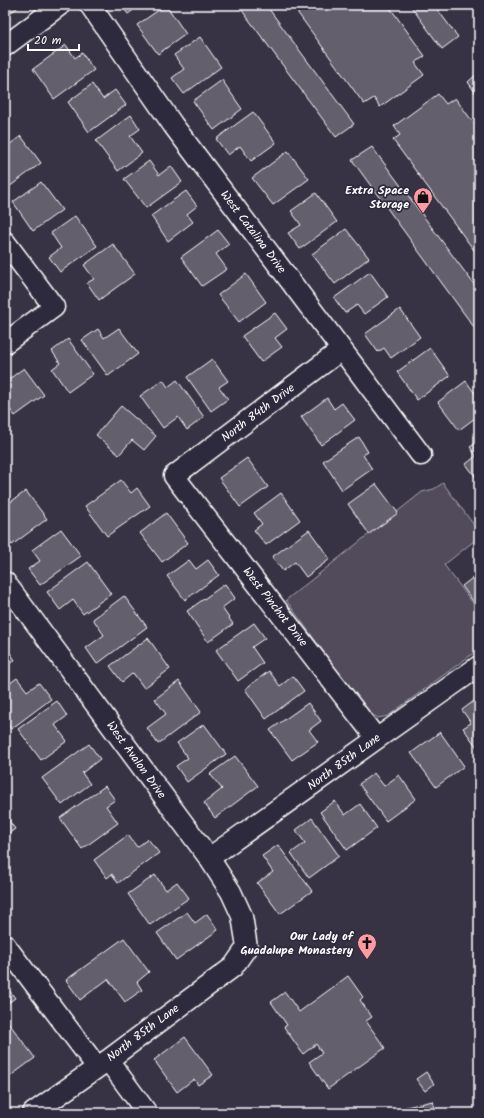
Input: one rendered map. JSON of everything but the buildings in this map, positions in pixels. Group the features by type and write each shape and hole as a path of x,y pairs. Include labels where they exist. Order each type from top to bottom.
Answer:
{"street":[{"path":"5,46 60,5"},
{"name":"West Catalina Drive","path":"90,5 173,125 421,455"},
{"path":"5,242 54,307 5,343"},
{"name":"North 84th Drive","path":"174,476 341,350"},
{"name":"West Pinchot Drive","path":"174,476 376,738"},
{"name":"West Avalon Drive","path":"5,582 209,858 231,892 242,916 247,947"},
{"name":"North 85th Lane","path":"209,858 479,666"},
{"path":"5,945 102,1064 147,1113"},
{"name":"North 85th Lane","path":"33,1113 233,967 247,947"}],"shaded area":[{"path":"443,483 479,532 479,537 444,565 479,611 479,649 388,716 378,718 367,712 286,600 422,492 434,489"}],"place":[{"name":"Extra Space Storage","path":"423,214"},
{"name":"Our Lady of Guadalupe Monastery","path":"367,960"}]}
